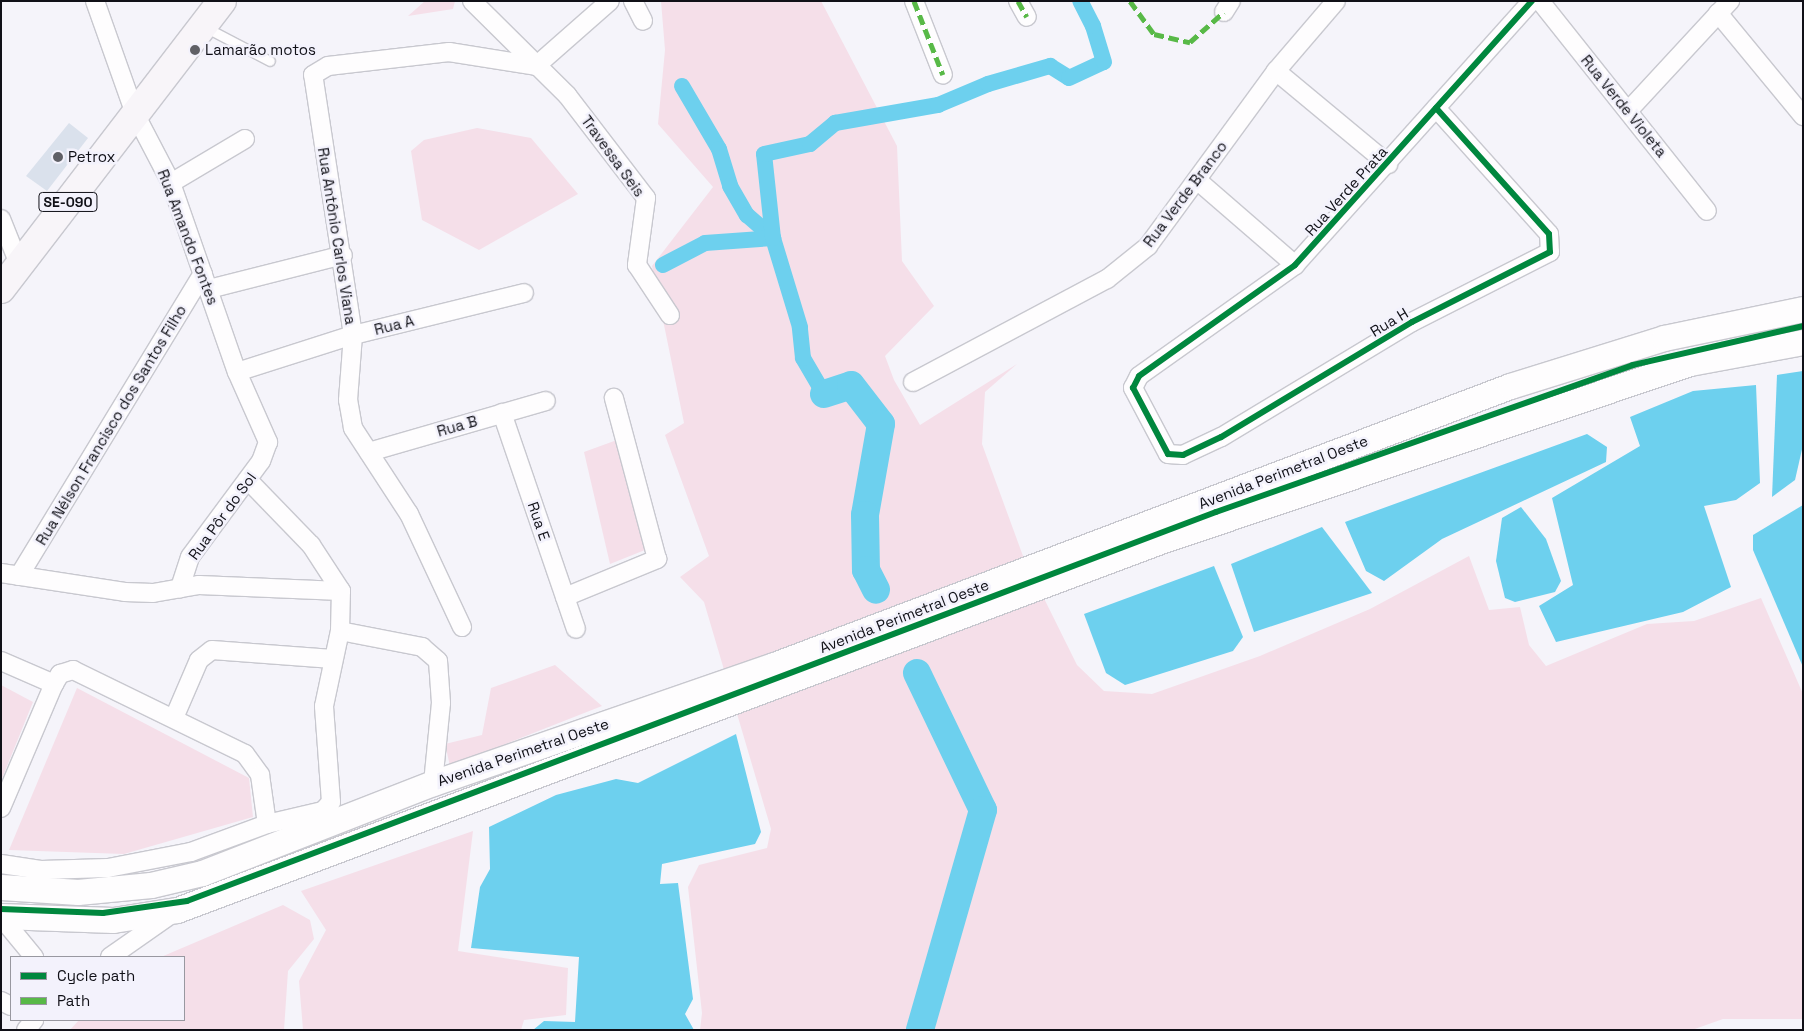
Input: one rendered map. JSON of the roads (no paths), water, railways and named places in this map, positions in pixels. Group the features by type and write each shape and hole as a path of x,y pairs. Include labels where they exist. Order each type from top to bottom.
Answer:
{"main road":[{"name":"SE-090","path":"1,289 222,1"},
{"name":"Avenida Perimetral Oeste","path":"1,887 78,892 151,885 202,873 433,783 774,665 1510,386 1664,338 1803,309"},
{"name":"Avenida Perimetral Oeste","path":"1,917 113,920 177,910 1163,540 1690,363 1803,342"}],"street":[{"name":"Rua Amando Fontes","path":"95,1 135,114 170,183 237,372 268,446"},
{"name":"Travessa Seis","path":"472,1 585,116 646,198 637,265 670,315"},
{"path":"536,66 610,1"},
{"path":"633,1 643,21"},
{"path":"914,1 943,75"},
{"path":"1018,1 1027,18"},
{"name":"Rua Verde Branco","path":"913,382 1124,268 1148,246 1276,71 1336,1"},
{"name":"Rua Verde Prata","path":"1150,367 1295,265 1388,164 1532,1"},
{"name":"Rua Verde Violeta","path":"1540,1 1708,211"},
{"path":"1629,110 1724,7 1803,116"},
{"name":"Rua Antônio Carlos Viana","path":"462,627 409,514 353,428 349,409 353,335 343,255 312,92 313,75 328,66 449,52 536,66"},
{"path":"1276,71 1388,164"},
{"name":"Rua H","path":"1150,367 1136,379 1133,388 1165,451 1183,454 1270,409 1412,322 1547,256 1553,246 1549,234 1436,108"},
{"path":"170,183 245,139"},
{"path":"1197,180 1295,265"},
{"path":"1,219 20,264"},
{"path":"206,281 343,255"},
{"name":"Rua Nélson Francisco dos Santos Filho","path":"19,576 206,281"},
{"name":"Rua A","path":"237,372 353,335 524,293"},
{"path":"565,597 657,559 614,398"},
{"name":"Rua B","path":"369,452 546,401"},
{"name":"Rua E","path":"502,413 576,629"},
{"name":"Rua Pôr do Sol","path":"180,588 190,557 248,480 268,446"},
{"path":"1,864 41,870 108,868 191,852 267,824 323,811 331,802 324,706 340,631 341,591 311,546 248,480"},
{"path":"1,573 125,592 180,588 199,584 341,591"},
{"path":"340,631 414,645 435,656 441,703 433,783"},
{"path":"174,718 200,660 212,650 333,659"},
{"path":"1,661 54,684"},
{"path":"1,808 54,684 60,674 73,670 174,718 255,763 267,824"},
{"path":"111,956 177,910"},
{"path":"1,917 33,956"}],"lane":[{"path":"203,26 270,61"}],"water":[{"path":"1803,371 1803,445 1795,480 1772,497 1777,375"},
{"path":"1756,385 1760,483 1736,500 1704,506 1731,587 1683,612 1556,642 1539,606 1573,585 1552,498 1640,446 1630,417 1693,391"},
{"path":"1587,434 1607,447 1606,462 1442,539 1384,581 1366,571 1345,522"},
{"path":"1803,505 1803,667 1753,550 1753,535"},
{"path":"1521,507 1546,539 1561,581 1555,592 1515,602 1505,598 1496,561 1502,518"},
{"path":"1322,527 1372,593 1254,632 1231,564"},
{"path":"1214,566 1243,637 1233,651 1125,685 1106,673 1084,614"},
{"path":"736,734 761,832 755,844 662,864 660,884 678,883 693,999 685,1014 694,1030 533,1030 544,1021 575,1022 579,957 471,948 480,887 490,869 489,827 556,795 616,779 638,783"}],"waterway":[{"path":"824,394 803,358 800,327 773,238 764,154 810,144 835,123 938,105 988,84 1050,66 1069,78 1104,62 1093,26 1080,1"},
{"path":"682,86 719,149 730,186 747,215 773,238"},
{"path":"663,265 705,243 773,238"},
{"path":"824,394 851,385 881,424 865,515 866,570 876,590"},
{"path":"917,673 983,810 920,1030"}],"place":[{"name":"Lamarão motos","path":"195,50"},
{"name":"Petrox","path":"58,157"}]}
